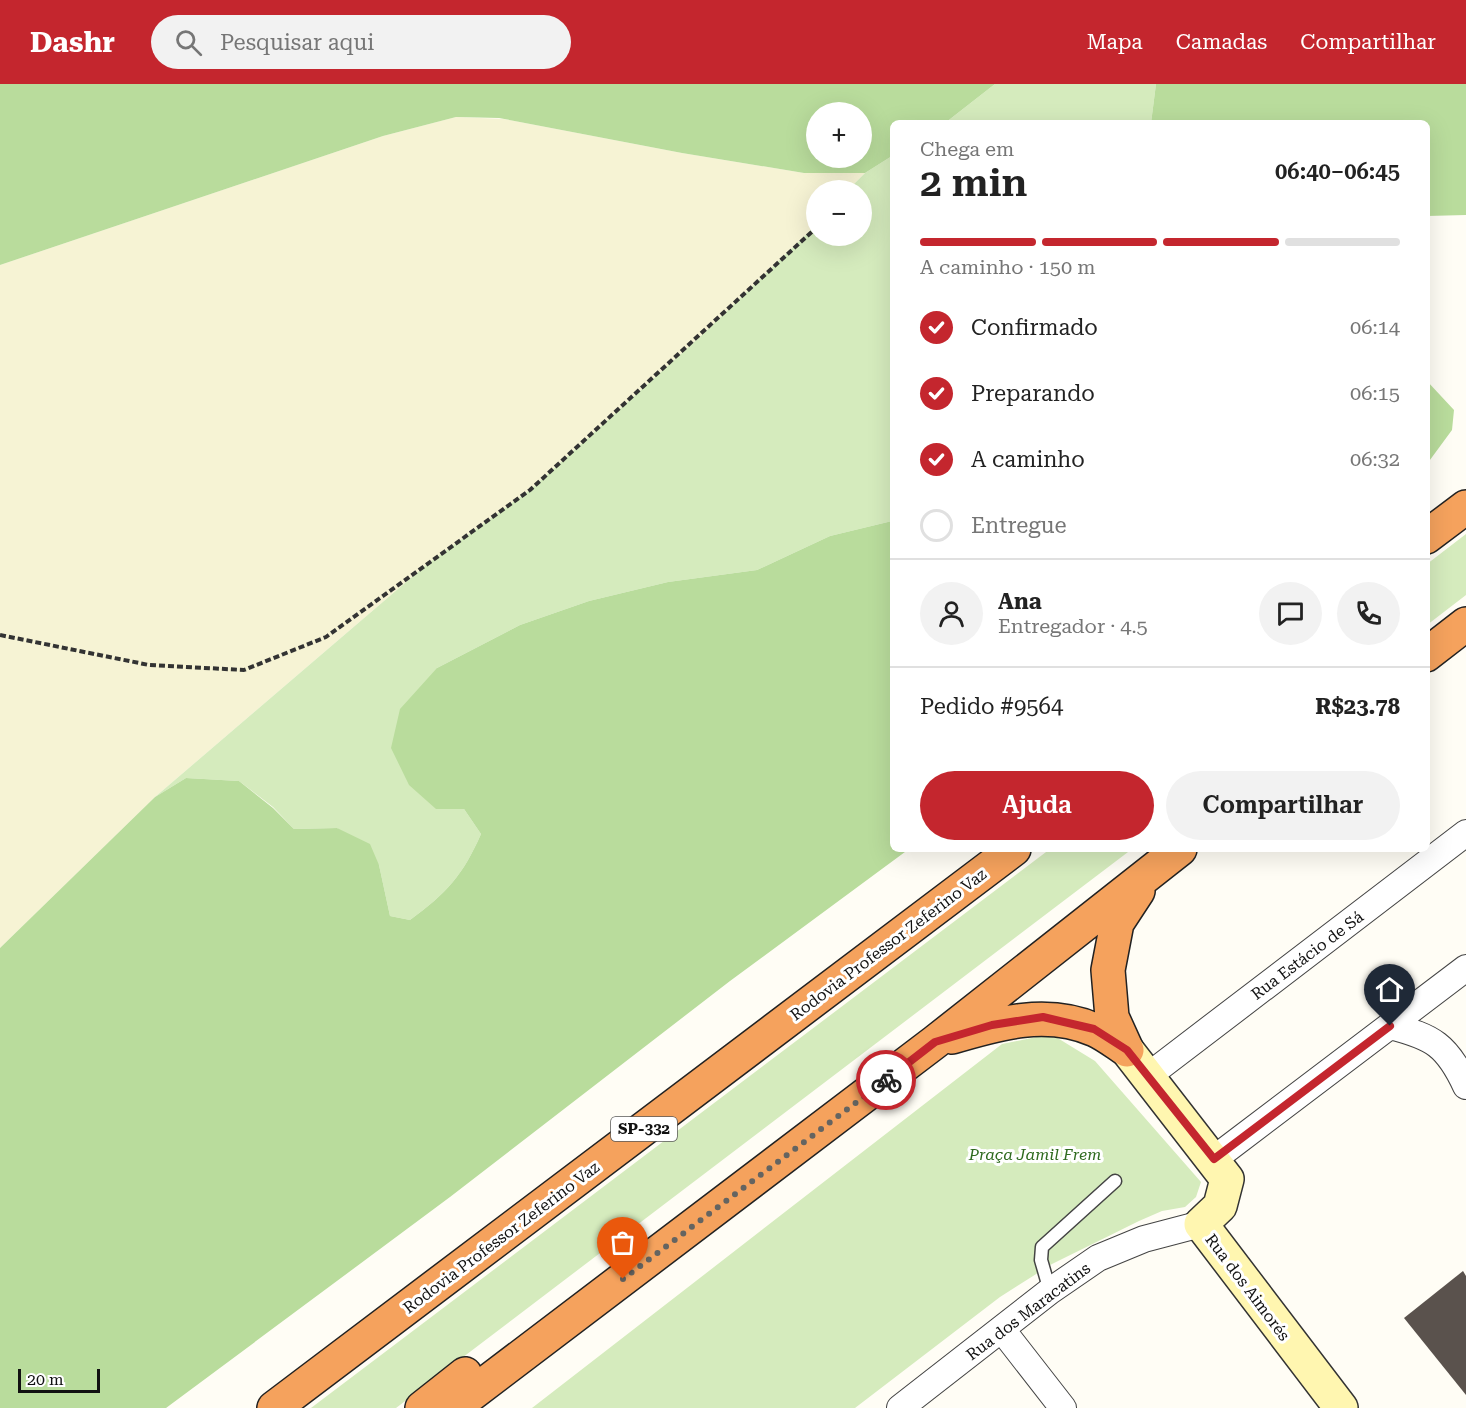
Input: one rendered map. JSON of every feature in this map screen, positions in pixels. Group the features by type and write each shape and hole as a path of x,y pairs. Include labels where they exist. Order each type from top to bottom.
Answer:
{"highway":[{"path":"1430,534 1466,507"},
{"path":"1430,652 1466,624"},
{"name":"Rodovia Professor Zeferino Vaz","path":"274,1408 1010,852"},
{"path":"453,1408 935,1042 1176,852"},
{"path":"1127,1050 1112,1017 1108,970 1117,923 1151,872"},
{"path":"935,1042 992,1025 1043,1017 1094,1029 1127,1050"},
{"path":"298,1408 558,1209 587,1172"},
{"path":"422,1408 615,1260 718,1207"}],"street":[{"name":"Rua Estácio de Sá","path":"1148,1076 1466,833"},
{"path":"1214,1159 1466,968"},
{"path":"1390,1026 1423,1034 1451,1056 1466,1086"},
{"name":"Rua dos Aimorés","path":"1127,1050 1214,1159 1227,1179 1220,1206 1201,1224 1341,1408"},
{"name":"Rua dos Maracatins","path":"900,1408 1003,1331 1050,1291 1098,1258 1144,1239 1201,1224"},
{"path":"1003,1331 1063,1408"}],"lane":[{"path":"1050,1291 1041,1260 1042,1247 1114,1181"}],"path":[{"path":"0,635 149,665 244,669 326,638 530,490 806,237"}],"shaded area":[{"path":"456,117 504,119 682,153 804,173 865,173 858,180 806,180 806,235 702,335 530,490 426,565 155,797 0,948 0,265 383,136"}],"green space":[{"path":"0,84 995,84 949,120 890,120 890,157 865,173 804,173 682,153 499,118 456,117 383,136 0,265"},
{"path":"995,84 1156,84 1151,120 949,120"},
{"path":"1156,84 1466,84 1466,215 1430,216 1430,120 1151,120"},
{"path":"890,157 890,521 830,536 757,570 668,582 589,601 520,625 437,668 436,809 464,809 481,834 468,861 453,882 410,920 390,916 379,865 337,828 294,829 273,807 239,781 186,778 155,797 426,565 530,490 702,335 806,235 806,246 872,246 872,180 858,180"},
{"path":"1430,384 1454,410 1452,430 1430,460"},
{"path":"890,521 890,852 905,852 730,981 450,1197 166,1408 0,1408 0,948 155,797 186,778 239,781 273,808 294,829 337,828 370,844 379,865 390,916 410,920 453,882 468,861 481,834 464,809 436,809 409,785 391,748 400,709 437,668 520,625 589,601 668,582 757,570 830,536"},
{"path":"1466,534 1466,595 1430,623 1430,562"},
{"path":"1046,852 1128,852 396,1408 311,1408"},
{"name":"Praça Jamil Frem","path":"1051,1034 1095,1061 1201,1182 1196,1197 1185,1207 1162,1211 1052,1264 1000,1297 855,1408 532,1408 1002,1044"}],"building":[{"path":"1463,1271 1466,1276 1466,1395 1404,1318"}],"way so far":[{"path":"623,1279 886,1080"}],"route":[{"path":"886,1080 935,1042 992,1025 1043,1017 1094,1029 1127,1050 1214,1159 1390,1026"}]}
